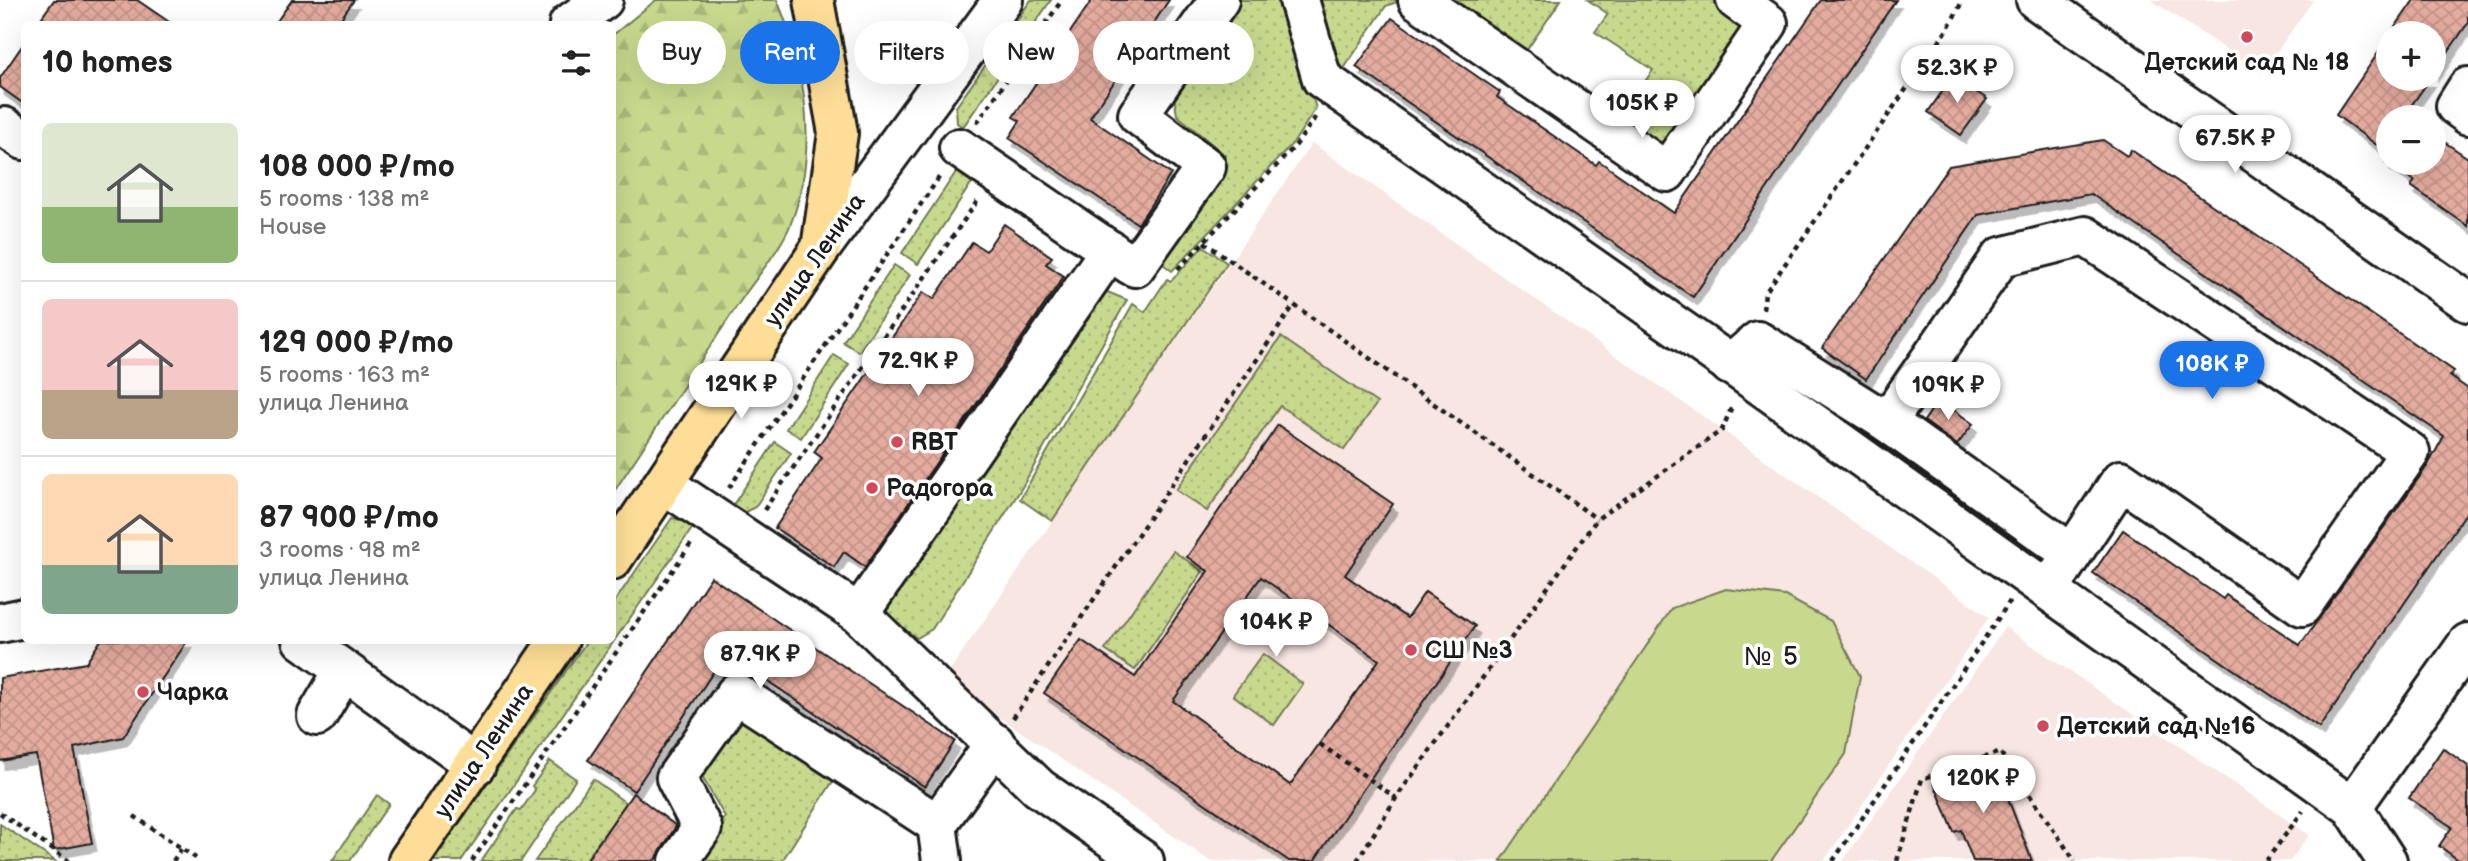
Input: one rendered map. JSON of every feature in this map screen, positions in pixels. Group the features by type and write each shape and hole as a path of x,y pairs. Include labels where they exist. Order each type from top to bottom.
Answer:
{"main road":[{"path":"814,0 838,133 821,248"},
{"name":"улица Ленина","path":"616,554 664,484 807,292 821,248"},
{"name":"улица Ленина","path":"408,861 556,644"}],"street":[{"path":"573,21 603,0"},
{"name":"улица Ленина","path":"821,248 1003,0"},
{"path":"859,614 1140,267 1206,167 1138,116 1219,0"},
{"path":"1299,0 1322,79 1745,360 2039,582 2352,807 2387,861"},
{"path":"1418,0 1668,172 1768,23 1736,0"},
{"path":"2036,0 2468,302"},
{"path":"2468,87 2456,106 2468,115"},
{"path":"959,148 1140,267"},
{"path":"1887,422 2001,257 2085,236 2410,452 2302,607 2121,480 2072,554 2039,582"},
{"path":"1745,360 1887,422 2072,554"},
{"path":"664,484 859,614 1039,788 1144,861"},
{"path":"0,623 21,619"},
{"path":"2352,807 2468,643"},
{"path":"307,644 476,765"},
{"path":"317,716 343,672"},
{"path":"679,861 702,828 676,778 736,693 939,843 995,743"}],"path":[{"path":"472,861 1062,0"},
{"path":"1357,861 1396,797 1597,519 1722,430 1765,293 1947,30 1963,0"},
{"path":"1140,267 1203,242 1296,145 1336,88"},
{"path":"745,537 996,174"},
{"path":"1203,242 1597,519"},
{"path":"995,743 1294,305"},
{"path":"1833,861 2039,582"},
{"path":"1320,744 1396,797"},
{"path":"1897,861 1923,779 2000,752 2075,861"},
{"path":"2266,861 2322,785"},
{"path":"0,813 69,861"},
{"path":"134,817 200,861"},
{"path":"173,861 181,849"}],"shaded area":[{"name":"Детский сад № 18","path":"2151,0 2313,0 2262,73"},
{"path":"1312,143 1989,617 1824,861 1210,861 944,679"},
{"name":"Детский сад №16","path":"2005,627 2309,835 2290,861 1843,861"}],"green space":[{"path":"656,0 777,0 785,21 740,21 740,84 802,84 807,139 800,196 781,243 616,488 616,33"},
{"path":"1031,0 1051,0 1036,21 1016,21"},
{"path":"1229,0 1287,0 1295,47 1316,108 1294,142 1172,271 1159,261 1164,246 1226,156 1177,115 1172,84 1254,84 1254,21 1215,21"},
{"path":"1307,0 1402,0 1386,6 1339,76"},
{"path":"1440,0 1561,0 1522,57"},
{"path":"1588,0 1721,0 1745,32 1676,142 1660,145 1618,120 1653,70 1595,32 1608,14"},
{"path":"983,68 983,84 993,84 963,127 957,123 956,107"},
{"path":"958,169 974,179 918,264 902,253"},
{"path":"1203,246 1227,263 1052,521 1020,499 1133,304 1145,312 1167,279 1171,281"},
{"path":"894,265 910,275 859,352 843,342"},
{"path":"1095,287 1127,300 1021,489 932,629 917,638 873,608"},
{"path":"1281,337 1377,403 1344,450 1280,406 1207,511 1176,490"},
{"path":"834,355 849,364 801,438 786,429"},
{"path":"775,442 791,453 755,507 745,512 733,505"},
{"path":"672,518 696,523 616,638 616,600"},
{"path":"1173,551 1203,571 1135,670 1105,650"},
{"path":"1726,589 1785,596 1831,621 1860,676 1846,754 1771,861 1501,861 1672,608"},
{"path":"585,644 612,644 461,861 433,861"},
{"path":"1263,654 1303,684 1274,725 1233,695"},
{"path":"749,719 835,778 782,861 695,861 725,817 698,770 730,721"},
{"path":"550,761 576,779 521,861 481,861 517,809 521,810 535,790 532,786"},
{"path":"593,779 626,803 585,861 535,861"},
{"path":"377,795 389,804 350,861 332,861"},
{"path":"0,824 55,861 0,861"}],"building":[{"path":"54,0 137,0 168,21 39,21"},
{"path":"292,0 354,0 339,21 277,21"},
{"path":"1092,0 1169,0 1155,21 1093,21 1093,84 1113,84 1090,118 1171,174 1138,224 1009,138 1020,121 1013,117 1035,84 1079,84 1078,21"},
{"path":"1821,0 1896,0 1693,297 1356,67 1392,18 1500,92 1497,97 1596,165 1599,161 1674,213"},
{"path":"2414,0 2468,0 2468,23 2446,55 2446,21 2399,21"},
{"path":"21,47 21,102 0,87 0,78"},
{"path":"2376,56 2376,91 2421,91 2412,105 2376,105 2376,144 2336,115"},
{"path":"1953,76 1987,99 1961,135 1928,112"},
{"path":"2103,140 2127,156 2131,150 2231,218 2454,371 2450,376 2468,389 2468,510 2319,728 2093,573 2123,530 2223,599 2226,595 2300,645 2428,465 2444,436 2091,194 1978,215 1866,379 1822,348 1949,166"},
{"path":"2446,143 2468,158 2468,226 2411,186 2415,181 2406,175 2446,175"},
{"path":"1004,224 1052,257 1046,264 1064,276 865,567 844,552 834,567 775,528 822,458 814,452 923,292 934,299 972,242 986,251"},
{"path":"1939,399 1973,424 1957,445 1924,421"},
{"name":"СШ №3","path":"1278,425 1393,504 1345,575 1407,618 1425,592 1475,626 1314,861 1289,861 1044,693 1081,640 1135,677 1208,571 1187,557","holes":["1261,577 1379,660 1290,785 1173,701"]},
{"path":"711,577 955,741 925,787 726,653 634,791 588,760"},
{"path":"98,644 185,644 123,737 74,748 92,843 54,850 36,755 0,761 0,678 86,663"},
{"path":"2443,748 2468,766 2468,861 2460,861 2439,846 2452,827 2409,798"},
{"path":"1993,760 2032,861 1973,861 1961,830 1954,832 1934,783"},
{"path":"633,793 676,826 659,854 654,861 586,861"}],"place":[{"name":"Детский сад № 18","path":"2247,37"},
{"name":"RBT","path":"897,442"},
{"name":"Радогора","path":"872,488"},
{"name":"СШ №3","path":"1411,650"},
{"name":"Чарка","path":"143,692"},
{"name":"Детский сад №16","path":"2043,726"}],"district":[{"name":"№ 5","path":"1772,657"}]}
